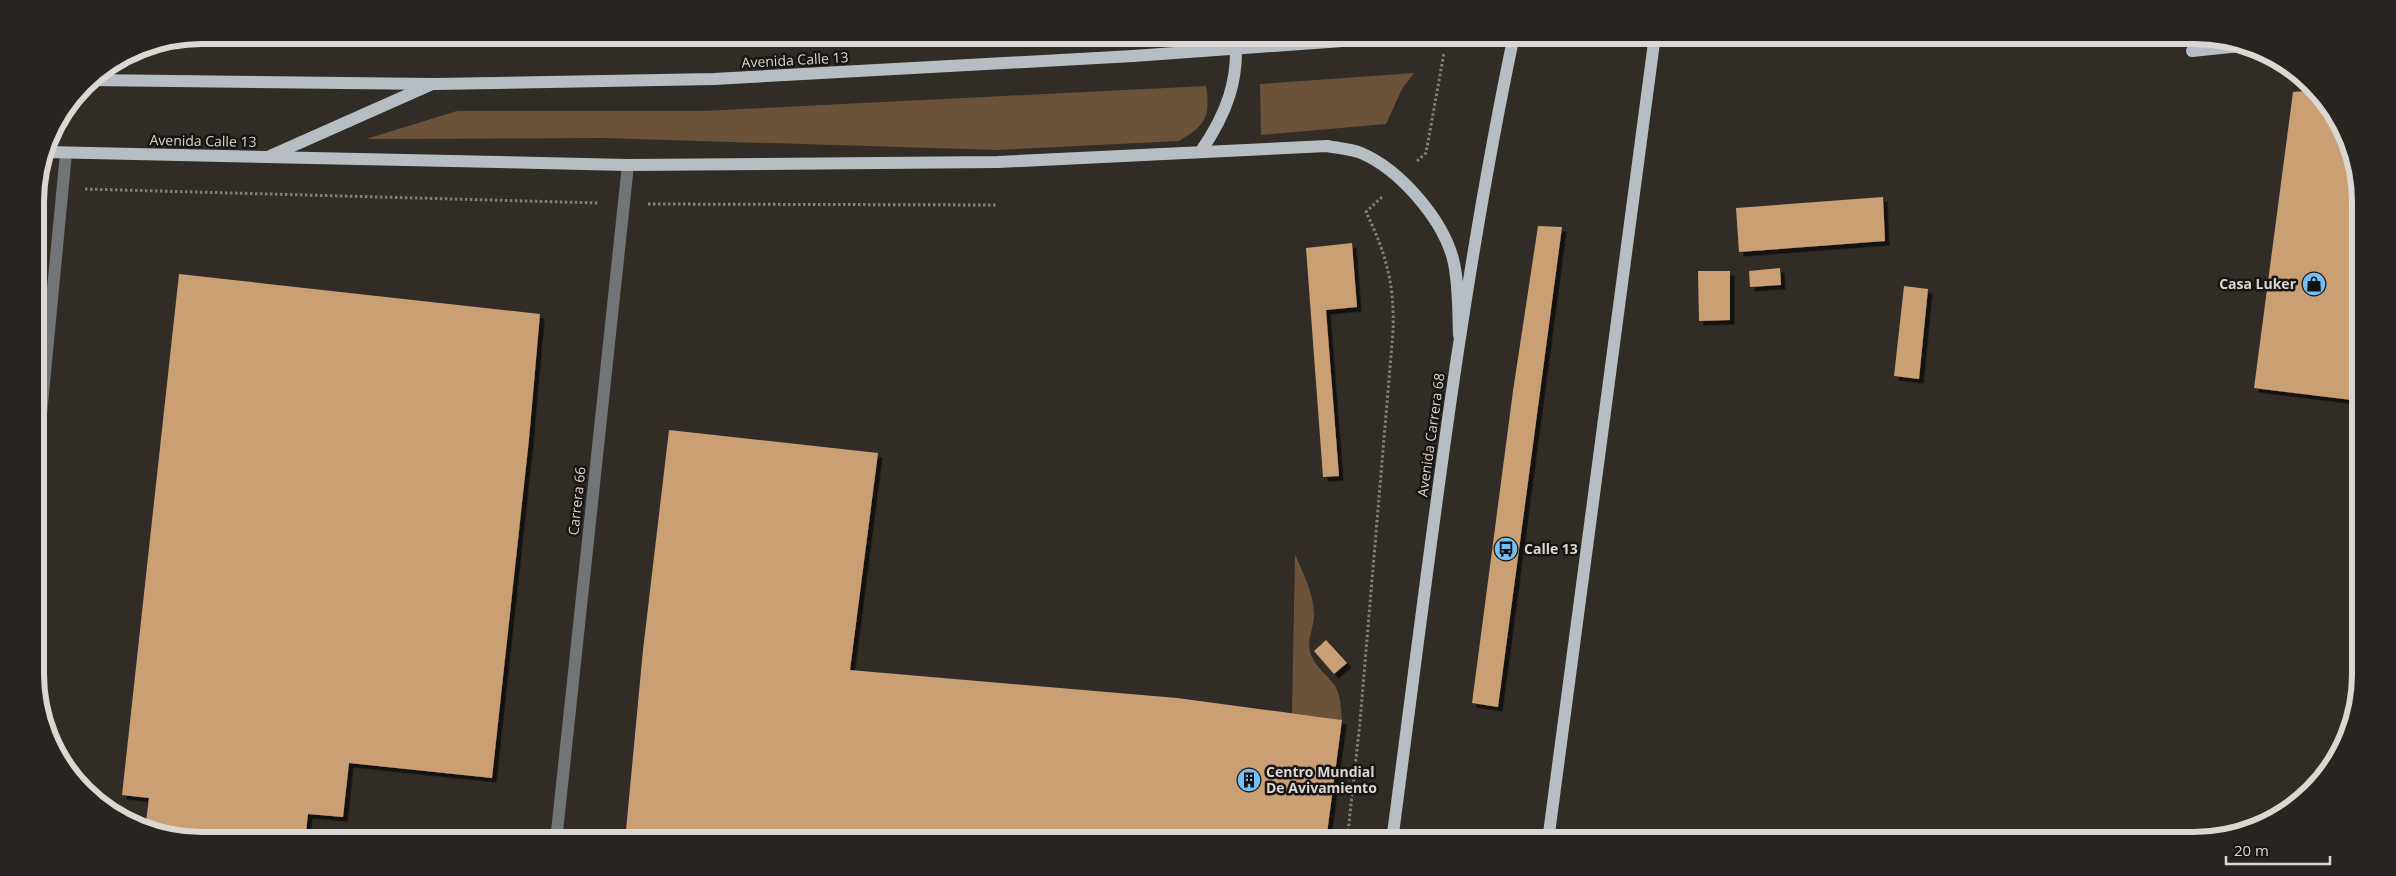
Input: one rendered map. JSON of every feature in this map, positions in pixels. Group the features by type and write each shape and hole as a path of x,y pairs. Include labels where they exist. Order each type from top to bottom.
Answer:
{"main road":[{"path":"1201,151 1225,112 1232,91 1236,68 1235,44"},
{"name":"Avenida Calle 13","path":"101,80 434,84 714,79 1132,56 1300,44"},
{"name":"Avenida Carrera 68","path":"1393,832 1459,335 1474,240 1512,44"},
{"path":"1549,832 1654,44"},
{"path":"2192,51 2228,48"},
{"name":"Avenida Calle 13","path":"52,152 265,158 434,84"},
{"path":"265,158 628,165 998,162 1327,146 1359,152 1386,166 1411,190 1443,234 1453,260 1459,335"}],"street":[{"path":"44,381 66,153"},
{"name":"Carrera 66","path":"557,832 628,165"}],"path":[{"path":"1426,153 1446,44"},
{"path":"62,188 624,204 997,205"},
{"path":"1348,832 1360,722 1394,310 1390,272 1378,236 1366,212"}],"shaded area":[{"path":"1414,73 1402,89 1386,124 1261,135 1260,84"},
{"path":"1206,86 1208,106 1204,120 1188,136 1179,141 997,150 603,138 366,139 457,111 703,111"},
{"path":"1295,554 1313,601 1314,617 1309,645 1311,655 1337,690 1342,720 1292,713"}],"building":[{"name":"Casa Luker","path":"2307,91 2326,114 2340,141 2351,181 2352,400 2254,388 2293,92"},
{"path":"1883,197 1885,241 1739,252 1736,208"},
{"name":"Calle 13","path":"1538,226 1562,227 1498,707 1472,703 1513,391"},
{"path":"1352,243 1357,307 1326,310 1339,476 1323,477 1306,248"},
{"path":"1780,268 1781,285 1750,287 1749,271"},
{"path":"1698,271 1730,271 1730,320 1699,321"},
{"path":"179,274 540,314 529,439 492,778 349,763 343,817 308,814 306,832 201,832 161,827 146,822 149,798 122,795"},
{"path":"1904,286 1928,289 1919,379 1894,376"},
{"path":"669,430 878,453 850,670 1177,698 1342,720 1327,832 626,832 643,650"},
{"path":"1326,640 1347,663 1334,674 1314,651"}],"place":[{"name":"Casa Luker","path":"2314,284"},
{"name":"Calle 13","path":"1506,549"},
{"name":"Centro Mundial De Avivamiento","path":"1249,780"}]}
